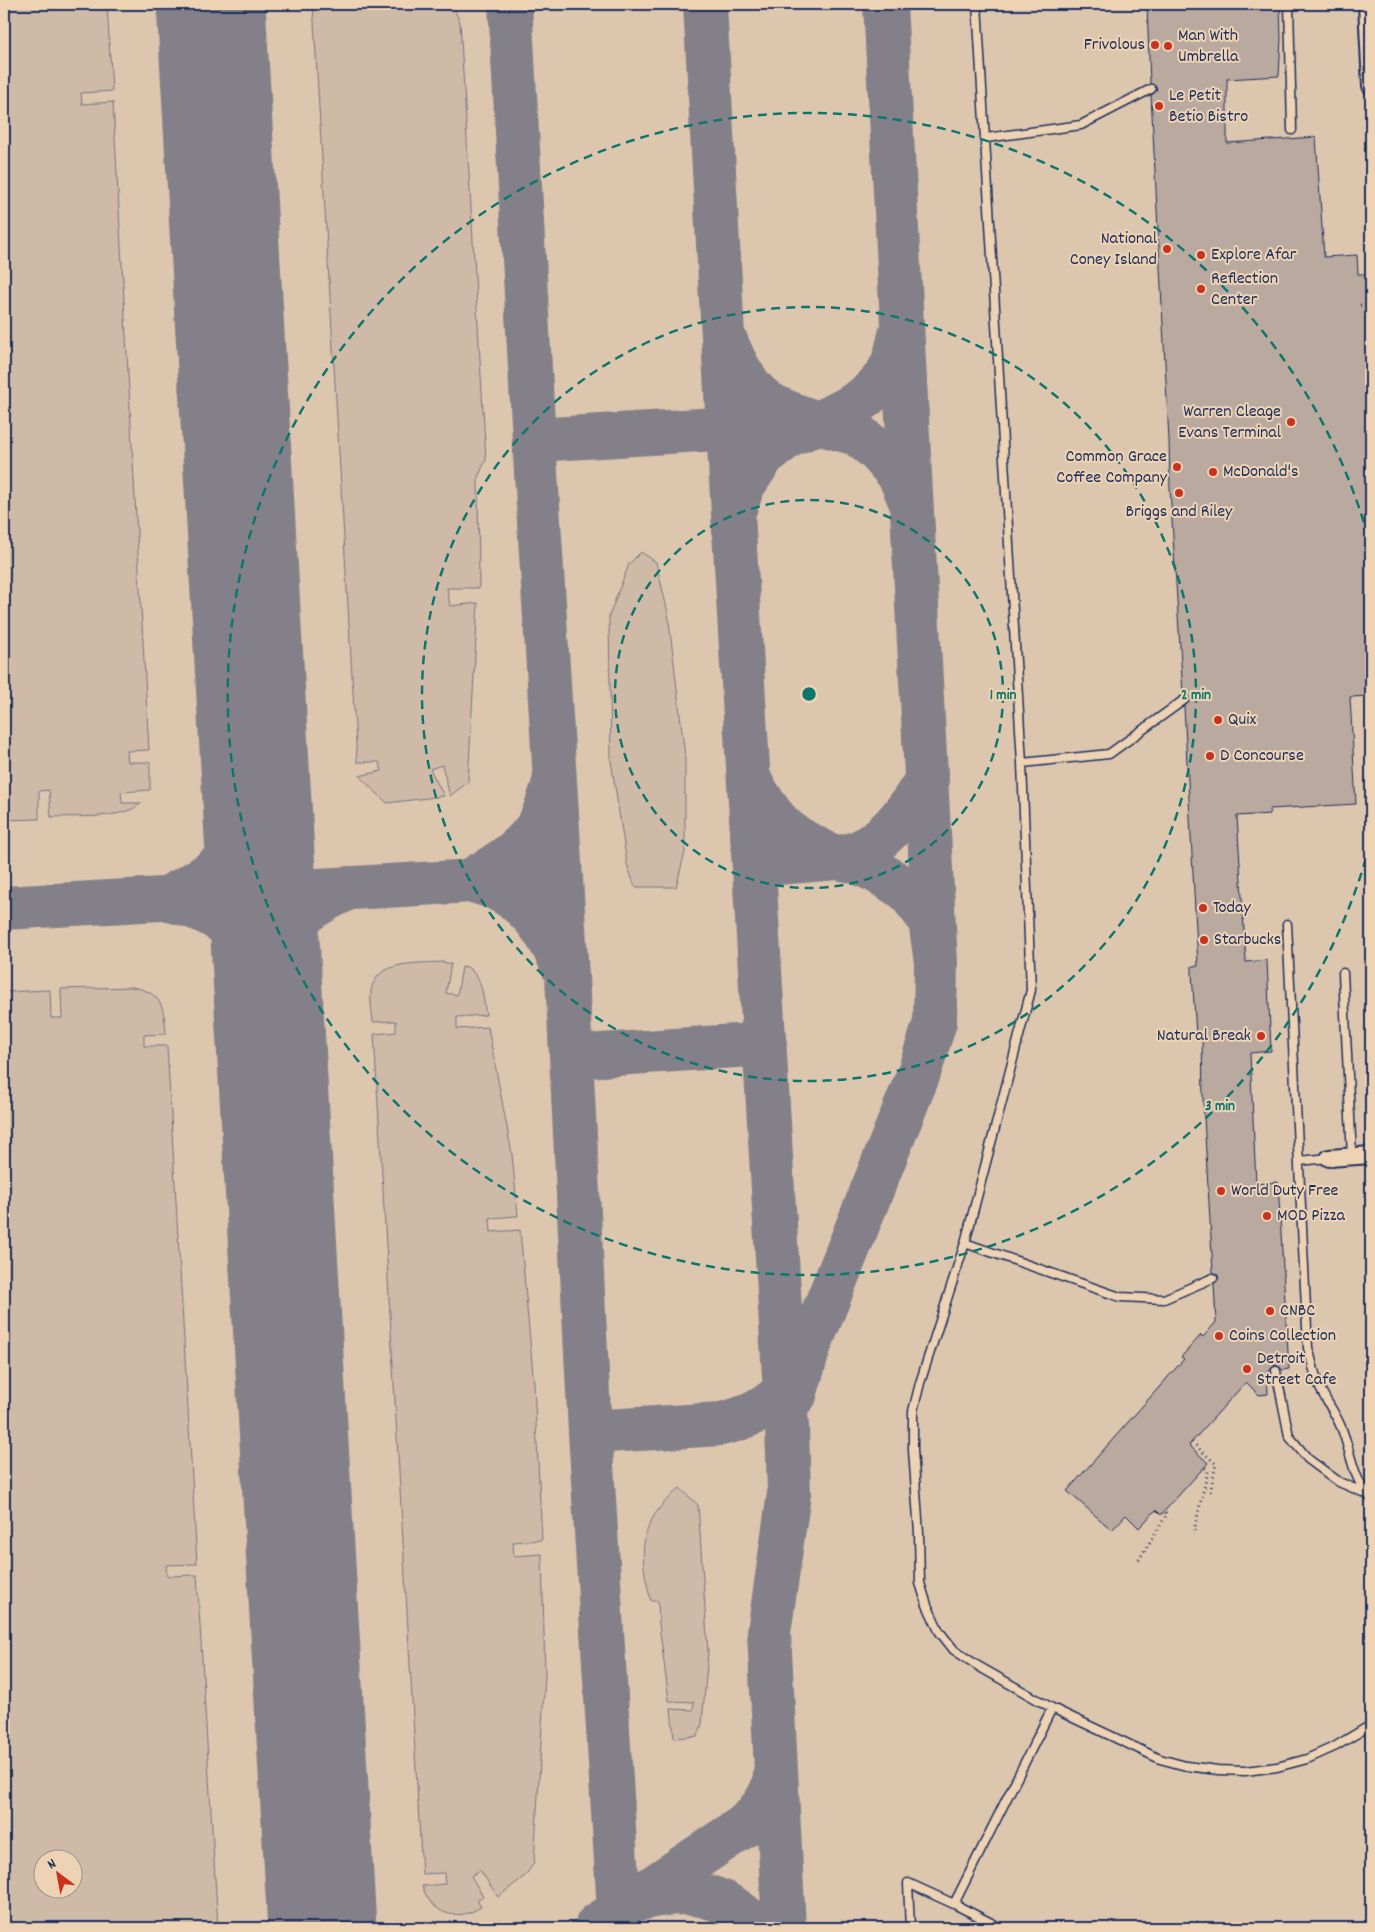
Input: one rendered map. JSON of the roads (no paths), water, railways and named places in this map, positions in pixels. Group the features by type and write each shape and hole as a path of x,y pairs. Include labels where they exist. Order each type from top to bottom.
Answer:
{"street":[{"path":"1366,4 1371,86"},
{"path":"1329,1158 1371,1155"}],"lane":[{"path":"977,4 1022,762 1031,990 965,1243 920,1383 913,1411 913,1450 919,1533 920,1583 927,1605 939,1631 954,1650 978,1666 1052,1708 1160,1759 1186,1766 1218,1770 1245,1771 1277,1767 1307,1759 1336,1746 1371,1725"},
{"path":"1288,4 1292,130"},
{"path":"986,138 1081,126 1151,89"},
{"path":"1022,762 1109,754 1184,700"},
{"path":"1287,924 1308,1348 1319,1386 1342,1427 1351,1459 1369,1496"},
{"path":"1344,974 1352,1157"},
{"path":"1299,1161 1329,1158"},
{"path":"965,1243 1120,1297 1164,1299 1213,1278"},
{"path":"1276,1371 1289,1436 1308,1459 1339,1482 1369,1496"},
{"path":"954,1904 1052,1708"},
{"path":"910,1928 908,1883 1001,1928"}],"place":[{"name":"Frivolous","path":"1155,45"},
{"name":"Man With Umbrella","path":"1168,46"},
{"name":"Le Petit Betio Bistro","path":"1159,106"},
{"name":"National Coney Island","path":"1167,249"},
{"name":"Explore Afar","path":"1201,255"},
{"name":"Reflection Center","path":"1201,289"},
{"name":"Warren Cleage Evans Terminal","path":"1291,422"},
{"name":"Common Grace Coffee Company","path":"1177,467"},
{"name":"McDonald's","path":"1213,472"},
{"name":"Briggs and Riley","path":"1179,493"},
{"name":"Quix","path":"1218,720"},
{"name":"D Concourse","path":"1210,756"},
{"name":"Today","path":"1203,908"},
{"name":"Starbucks","path":"1204,940"},
{"name":"Natural Break","path":"1261,1036"},
{"name":"World Duty Free","path":"1221,1191"},
{"name":"MOD Pizza","path":"1267,1216"},
{"name":"CNBC","path":"1270,1311"},
{"name":"Coins Collection","path":"1219,1336"},
{"name":"Detroit Street Cafe","path":"1247,1369"}]}
